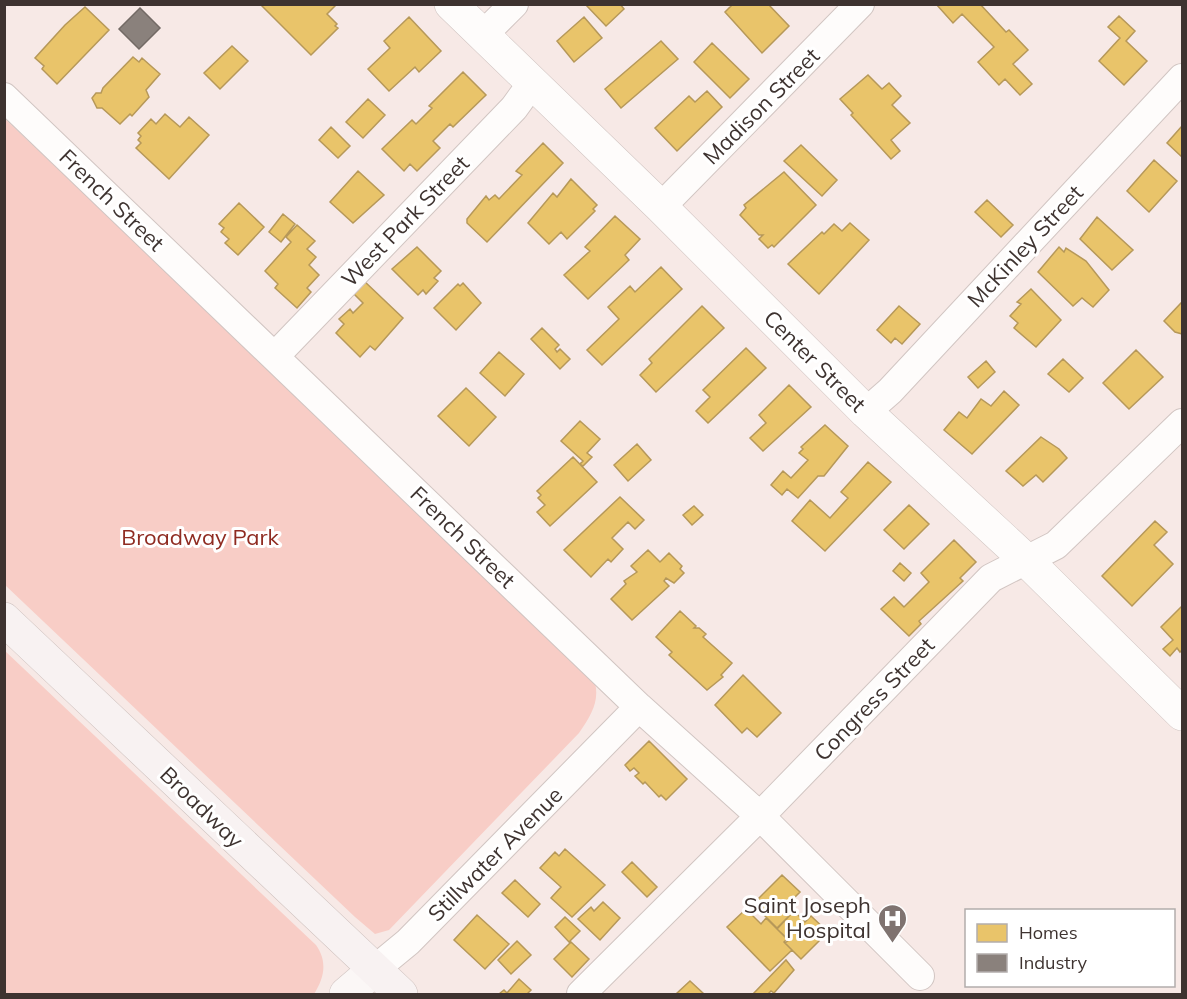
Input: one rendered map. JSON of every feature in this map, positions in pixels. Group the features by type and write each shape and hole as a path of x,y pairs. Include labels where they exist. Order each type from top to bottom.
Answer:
{"main road":[{"name":"Broadway","path":"4,619 401,994"},
{"name":"Stillwater Avenue","path":"346,994 374,970"}],"street":[{"name":"Center Street","path":"451,4 661,207 866,412 1024,559 1182,714"},
{"path":"483,35 514,4"},
{"name":"Madison Street","path":"661,207 860,4"},
{"name":"McKinley Street","path":"866,412 890,391 1182,78"},
{"name":"West Park Street","path":"275,356 514,108 532,83"},
{"name":"French Street","path":"4,98 639,707 760,816 920,976"},
{"name":"Congress Street","path":"581,994 760,816 991,578 1024,559 1056,545 1182,423"},
{"name":"Stillwater Avenue","path":"374,970 408,942 639,707"}],"green space":[{"name":"Broadway Park","path":"4,118 592,674 596,698 588,719 579,733 389,930 375,934 355,917 5,585"},
{"path":"4,650 316,945 322,958 323,970 314,994 5,994"}],"building: Homes":[{"path":"337,4 327,14 338,28 311,55 261,5"},
{"path":"585,4 620,4 624,9 606,26"},
{"path":"729,4 768,4 789,26 762,53 725,12 731,6"},
{"path":"936,4 980,4 1006,32 1009,30 1028,50 1013,64 1032,84 1020,95 1005,79 999,85 978,62 994,47 962,14 953,23"},
{"path":"85,7 109,30 57,84 35,58"},
{"path":"1119,16 1135,31 1126,41 1147,61 1124,85 1099,61 1120,38 1108,27"},
{"path":"409,17 441,51 419,72 415,67 389,91 368,69 390,48 384,41"},
{"path":"584,17 602,38 574,62 557,41"},
{"path":"661,41 678,59 621,108 605,89"},
{"path":"712,43 749,79 730,98 694,62"},
{"path":"232,46 248,61 220,89 204,73"},
{"path":"133,57 139,62 142,58 160,74 146,90 149,97 132,116 130,114 120,124 102,108 97,108 92,98 96,93 101,93 103,88"},
{"path":"463,72 486,95 453,127 450,124 433,141 440,148 417,171 410,164 404,171 382,149 412,120 416,124 432,108 429,106"},
{"path":"868,75 882,89 889,83 901,96 892,105 910,123 891,140 900,151 891,159 851,115 853,113 840,99"},
{"path":"707,91 722,107 677,151 655,128 689,96 695,102"},
{"path":"368,99 385,115 363,138 346,122"},
{"path":"165,114 180,127 189,117 209,135 169,179 136,148 141,143 138,140 141,136 138,133 151,119 156,124"},
{"path":"1182,126 1182,157 1167,143"},
{"path":"331,127 350,146 338,158 319,140"},
{"path":"543,143 563,163 487,242 467,223 467,219 486,196 489,200 495,195 499,199 522,175 516,171"},
{"path":"801,145 837,180 822,196 784,161"},
{"path":"1154,160 1177,181 1149,212 1127,191"},
{"path":"358,171 384,195 353,223 330,202"},
{"path":"784,172 816,205 774,247 772,245 768,248 759,239 763,235 759,235 740,215 746,208 744,205"},
{"path":"571,179 597,205 593,209 595,211 567,239 561,232 549,244 528,223 553,193 557,197"},
{"path":"987,200 1013,225 1001,237 975,212"},
{"path":"239,203 264,227 238,255 225,243 229,239 221,232 224,228 219,224"},
{"path":"283,214 295,224 281,242 269,232"},
{"path":"615,216 640,239 625,255 629,260 588,299 564,275 590,251 585,247"},
{"path":"1097,217 1133,250 1112,270 1080,239"},
{"path":"850,223 869,240 819,294 788,264 822,232 824,234 834,224 842,231"},
{"path":"297,225 315,241 307,249 316,257 309,265 319,275 307,288 311,292 297,308 275,288 278,284 265,271 291,242 286,237"},
{"path":"417,247 441,271 434,278 438,281 426,294 423,290 418,295 392,269"},
{"path":"1059,247 1064,252 1066,248 1086,261 1109,290 1093,307 1082,298 1073,306 1038,272"},
{"path":"661,267 682,289 602,365 587,350 619,319 608,307 630,286 635,292"},
{"path":"363,280 403,318 375,350 370,346 360,357 336,333 344,324 339,319 350,309 353,313 363,303 352,292"},
{"path":"463,283 481,303 456,330 434,308 458,284 460,286"},
{"path":"1031,289 1061,320 1036,347 1014,328 1018,323 1010,316 1021,304 1017,302"},
{"path":"1182,302 1182,334 1175,332 1164,321"},
{"path":"702,306 724,328 656,392 640,375 652,363 649,359"},
{"path":"899,306 920,324 902,344 895,338 891,343 877,330"},
{"path":"542,328 559,345 555,349 557,352 560,349 570,359 560,369 531,339"},
{"path":"746,348 766,368 708,423 696,411 710,397 703,390"},
{"path":"1136,350 1163,377 1129,409 1103,383"},
{"path":"499,352 524,374 505,396 480,373"},
{"path":"1063,359 1083,378 1069,392 1048,374"},
{"path":"986,361 995,372 978,388 968,377"},
{"path":"789,385 811,407 763,451 750,438 766,423 759,415"},
{"path":"466,388 496,417 469,446 438,416"},
{"path":"1004,391 1019,405 972,454 944,430 959,412 967,418 981,399 991,406"},
{"path":"580,421 600,439 587,453 592,457 583,466 580,464 583,461 561,441"},
{"path":"825,425 848,446 824,476 818,476 798,498 787,489 782,495 771,485 783,471 791,478 808,460 799,453 803,449 801,447"},
{"path":"1041,437 1059,449 1067,458 1043,482 1036,475 1023,486 1006,471"},
{"path":"637,444 651,460 628,481 614,465"},
{"path":"573,457 597,482 550,526 537,512 545,505 538,498 541,495 537,491"},
{"path":"868,462 891,482 825,551 792,521 810,500 830,518 848,498 841,492"},
{"path":"620,497 644,520 635,529 628,522 612,538 623,549 611,562 608,559 591,577 564,550"},
{"path":"909,505 929,524 904,549 884,530"},
{"path":"694,506 703,515 692,525 683,515"},
{"path":"1155,521 1167,532 1154,545 1173,564 1132,606 1102,576"},
{"path":"954,540 976,562 960,578 963,581 919,621 921,624 909,636 881,609 894,597 904,607 929,582 921,573"},
{"path":"648,550 660,562 669,553 682,566 680,569 684,573 674,583 666,578 664,581 669,586 632,620 611,599 626,584 624,581 637,572 631,566"},
{"path":"900,563 911,573 904,581 893,571"},
{"path":"1182,606 1182,650 1180,652 1177,648 1170,656 1163,649 1173,640 1161,627"},
{"path":"680,611 696,626 694,628 699,628 706,634 703,637 732,663 721,675 723,677 707,690 669,655 672,652 656,637"},
{"path":"743,675 781,713 757,737 747,728 742,733 715,705"},
{"path":"649,741 687,779 666,800 661,795 659,797 645,782 643,784 635,776 639,773 634,768 630,771 625,765"},
{"path":"565,849 605,885 572,917 551,898 561,887 540,868 555,852 559,856"},
{"path":"632,862 657,887 647,897 622,872"},
{"path":"782,875 800,892 788,904 794,911 777,928 753,904"},
{"path":"515,880 540,904 528,917 502,893"},
{"path":"603,902 620,918 600,940 578,919 591,907 594,911"},
{"path":"746,909 761,924 766,918 787,939 784,942 792,950 770,971 727,927"},
{"path":"794,911 805,922 811,916 828,932 801,959 785,943 789,940 777,929"},
{"path":"477,915 509,944 485,969 454,940"},
{"path":"565,917 580,931 569,942 555,927"},
{"path":"517,941 531,955 511,974 498,960"},
{"path":"571,942 589,959 572,977 554,959"},
{"path":"786,960 794,970 774,993 771,991 768,994 753,994"},
{"path":"519,979 531,990 527,994 499,994 504,990 507,993"},
{"path":"690,981 704,994 676,994"}],"building: Industry":[{"path":"140,8 160,28 139,49 119,29"}],"place":[{"name":"Saint Joseph Hospital","path":"892,944"}]}
